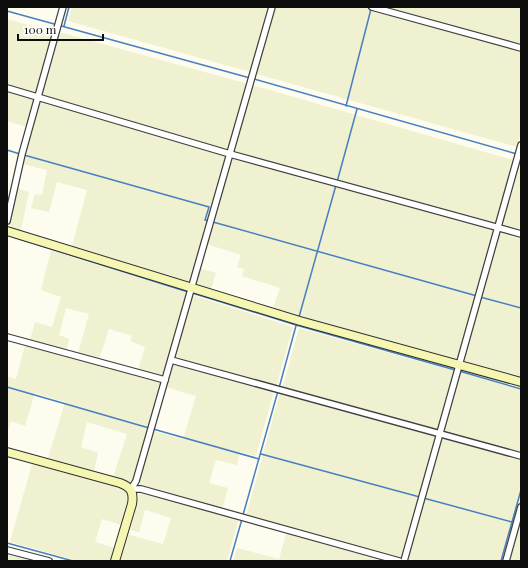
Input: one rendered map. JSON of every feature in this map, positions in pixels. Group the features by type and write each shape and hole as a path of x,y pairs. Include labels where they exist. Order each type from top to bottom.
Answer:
{"street":[{"path":"7,221 21,155 63,7"},
{"path":"131,489 136,481 272,7"},
{"path":"373,7 521,48"},
{"path":"7,88 230,154 521,234"},
{"path":"404,561 520,148"},
{"path":"7,230 190,290 298,320 458,369 521,382"},
{"path":"7,337 165,380"},
{"path":"171,360 521,456"},
{"path":"7,452 120,483 131,489 141,489 399,561"},
{"path":"115,561 132,504 133,494 131,489"},
{"path":"506,561 519,523 521,507"},
{"path":"7,550 49,561"}],"green space":[{"path":"72,7 521,7 521,131 517,147 68,21"},
{"path":"7,19 53,32 36,94 7,84"},
{"path":"59,32 252,85 513,160 459,357 454,360 273,308 280,288 242,276 244,269 237,267 241,255 203,243 196,267 216,273 211,289 72,246 87,190 57,182 49,212 31,208 35,194 42,195 47,170 22,164"},
{"path":"7,90 35,99 27,127 7,121"},
{"path":"519,162 521,163 521,378 466,364 464,358"},
{"path":"17,188 29,192 21,230 11,227 9,222"},
{"path":"51,250 187,293 164,377 138,370 145,347 130,341 132,336 109,329 99,360 78,353 89,314 66,308 59,335 69,339 67,349 30,340 35,322 52,327 61,297 41,290"},
{"path":"192,295 293,327 276,387 174,359"},
{"path":"299,328 454,371 437,431 282,389"},
{"path":"25,345 162,383 135,479 130,482 113,477 127,434 87,422 81,447 98,453 94,471 48,458 65,402 35,393 25,426 11,421 7,434 7,376 16,379"},
{"path":"172,363 274,391 256,456 240,452 237,465 216,460 209,483 228,488 221,513 239,518 227,561 119,561 127,534 163,544 171,518 145,510 139,532 130,530 140,492 139,481 153,431 183,439 196,396 166,387"},
{"path":"460,372 521,390 521,561 408,561"},
{"path":"280,392 436,435 402,561 233,561 237,548 279,559 288,528 246,516"},
{"path":"32,464 124,488 129,494 122,525 102,519 95,542 115,548 111,561 78,561 10,542"},
{"path":"7,553 40,561 7,561"}],"waterway":[{"path":"64,26 69,7"},
{"path":"346,106 371,9"},
{"path":"7,11 250,78"},
{"path":"254,79 517,154"},
{"path":"337,182 357,109"},
{"path":"7,150 20,154"},
{"path":"24,155 209,207 205,220 209,221"},
{"path":"299,317 336,185"},
{"path":"213,222 477,296"},
{"path":"13,237 188,292"},
{"path":"192,293 296,325 455,370"},
{"path":"480,297 521,308"},
{"path":"279,388 297,322"},
{"path":"459,371 521,389"},
{"path":"7,387 149,428"},
{"path":"243,515 278,391"},
{"path":"153,429 259,459"},
{"path":"261,454 512,522"},
{"path":"501,561 521,490"},
{"path":"230,561 242,519"},
{"path":"7,543 73,561"}]}
